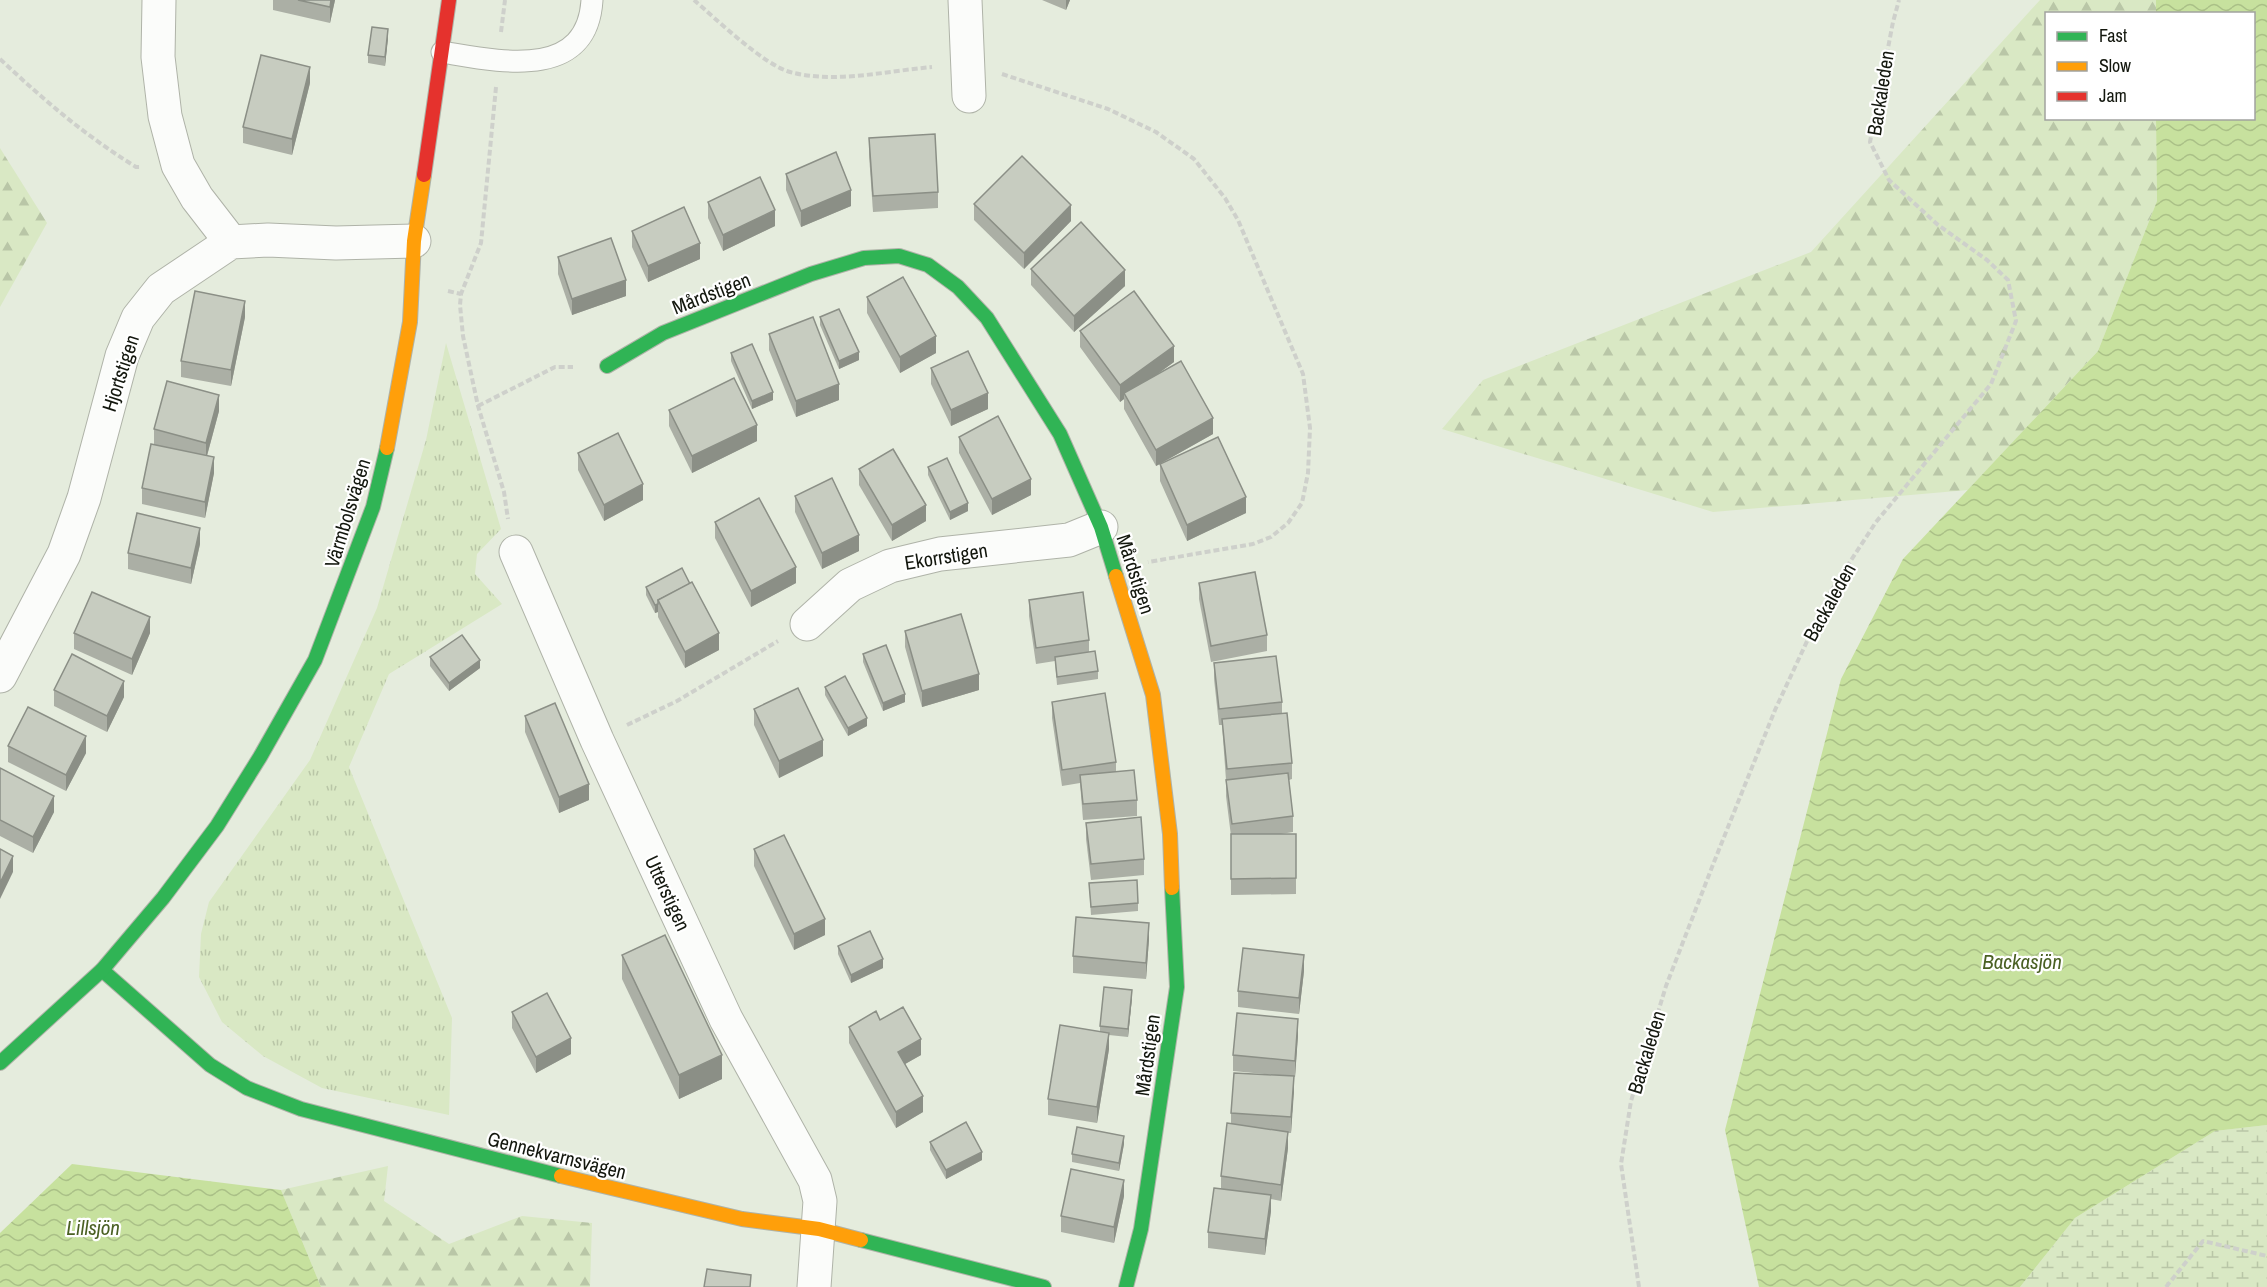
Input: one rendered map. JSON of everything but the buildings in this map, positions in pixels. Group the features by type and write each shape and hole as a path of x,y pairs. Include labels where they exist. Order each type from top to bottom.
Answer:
{"street":[{"path":"159,0 158,57 165,116 178,165 197,198 231,242 414,241"},
{"name":"Värmbolsvägen","path":"0,1063 102,970 163,898 217,826 260,757 315,660 373,507 391,431 410,322 414,241 449,0"},
{"path":"965,0 968,83"},
{"name":"Hjortstigen","path":"0,676 64,555 84,498 122,356 138,318 160,289 231,242"},
{"name":"Mårdstigen","path":"607,366 663,333 832,267 864,258 899,256 928,266 958,287 987,318 1060,434 1101,527 1153,694 1170,834 1176,987 1141,1229 1126,1287"},
{"name":"Ekorrstigen","path":"807,624 850,585 890,566 940,554 1069,540 1101,527"},
{"name":"Utterstigen","path":"516,552 597,740 726,1019 793,1136 815,1180 820,1201 814,1287"},
{"name":"Gennekvarnsvägen","path":"102,970 210,1065 247,1088 301,1109 634,1194 742,1219 819,1229 1044,1287"}],"lane":[{"path":"442,52 498,61 537,62 570,49 586,28 592,0"}],"path":[{"path":"505,0 481,243 461,294 460,305 463,336 478,406 504,492 516,552"},
{"path":"694,0 760,56 788,72 824,76 932,67 968,83 1016,78 1108,109 1156,132 1194,159 1225,198 1238,220 1303,374 1310,428 1308,473 1302,502 1288,523 1271,537 1253,544 1151,561 1116,571"},
{"name":"Backaleden","path":"1639,1287 1622,1164 1631,1101 1666,986 1714,862 1775,710 1829,594 1876,522 1991,384 2016,321 2008,280 1987,260 1938,225 1889,180 1870,142 1899,0"},
{"path":"0,59 57,112 100,145 136,166 155,168 178,165"},
{"path":"478,406 555,367 607,366"},
{"path":"597,740 677,701 807,624"},
{"path":"2166,1287 2203,1240 2267,1256"}],"green space":[{"path":"2040,0 2156,0 2156,12 2045,12 2045,120 2156,120 2157,201 2098,351 1968,490 1713,512 1442,429 1483,380 1811,252"},
{"path":"0,148 47,223 0,307"},
{"path":"446,343 501,529 477,554 475,574 502,604 389,674 349,767 452,1018 449,1115 322,1088 263,1056 222,1022 199,977 201,934 209,902 310,760 377,608 426,440"},
{"path":"2267,1125 2267,1287 2020,1287 2075,1218 2215,1131"},
{"path":"388,1166 384,1201 449,1244 522,1216 592,1223 590,1287 321,1287 281,1190"}],"water":[{"name":"Backasjön","path":"2156,0 2267,0 2267,1125 2215,1131 2075,1218 2020,1287 1759,1287 1725,1130 1841,679 1903,559 2098,351 2157,201 2156,120 2255,120 2255,12 2156,12"},
{"name":"Lillsjön","path":"72,1164 281,1190 321,1287 0,1287 0,1233"}],"traffic: fast":[{"path":"607,366 663,333 811,274 864,258 899,256 928,265 958,287 987,318 1060,434 1101,527 1116,576"},
{"path":"0,1063 102,970 163,898 217,826 260,757 315,660 373,507 387,448"},
{"path":"1126,1287 1141,1229 1177,987 1172,888"},
{"path":"102,970 210,1065 247,1088 301,1109 561,1176"},
{"path":"861,1240 1044,1287"}],"traffic: slow":[{"path":"387,448 410,322 414,241 424,175"},
{"path":"1116,576 1153,695 1170,834 1172,888"},
{"path":"561,1176 742,1219 819,1229 861,1240"}],"traffic: jam":[{"path":"424,175 449,0"}]}
